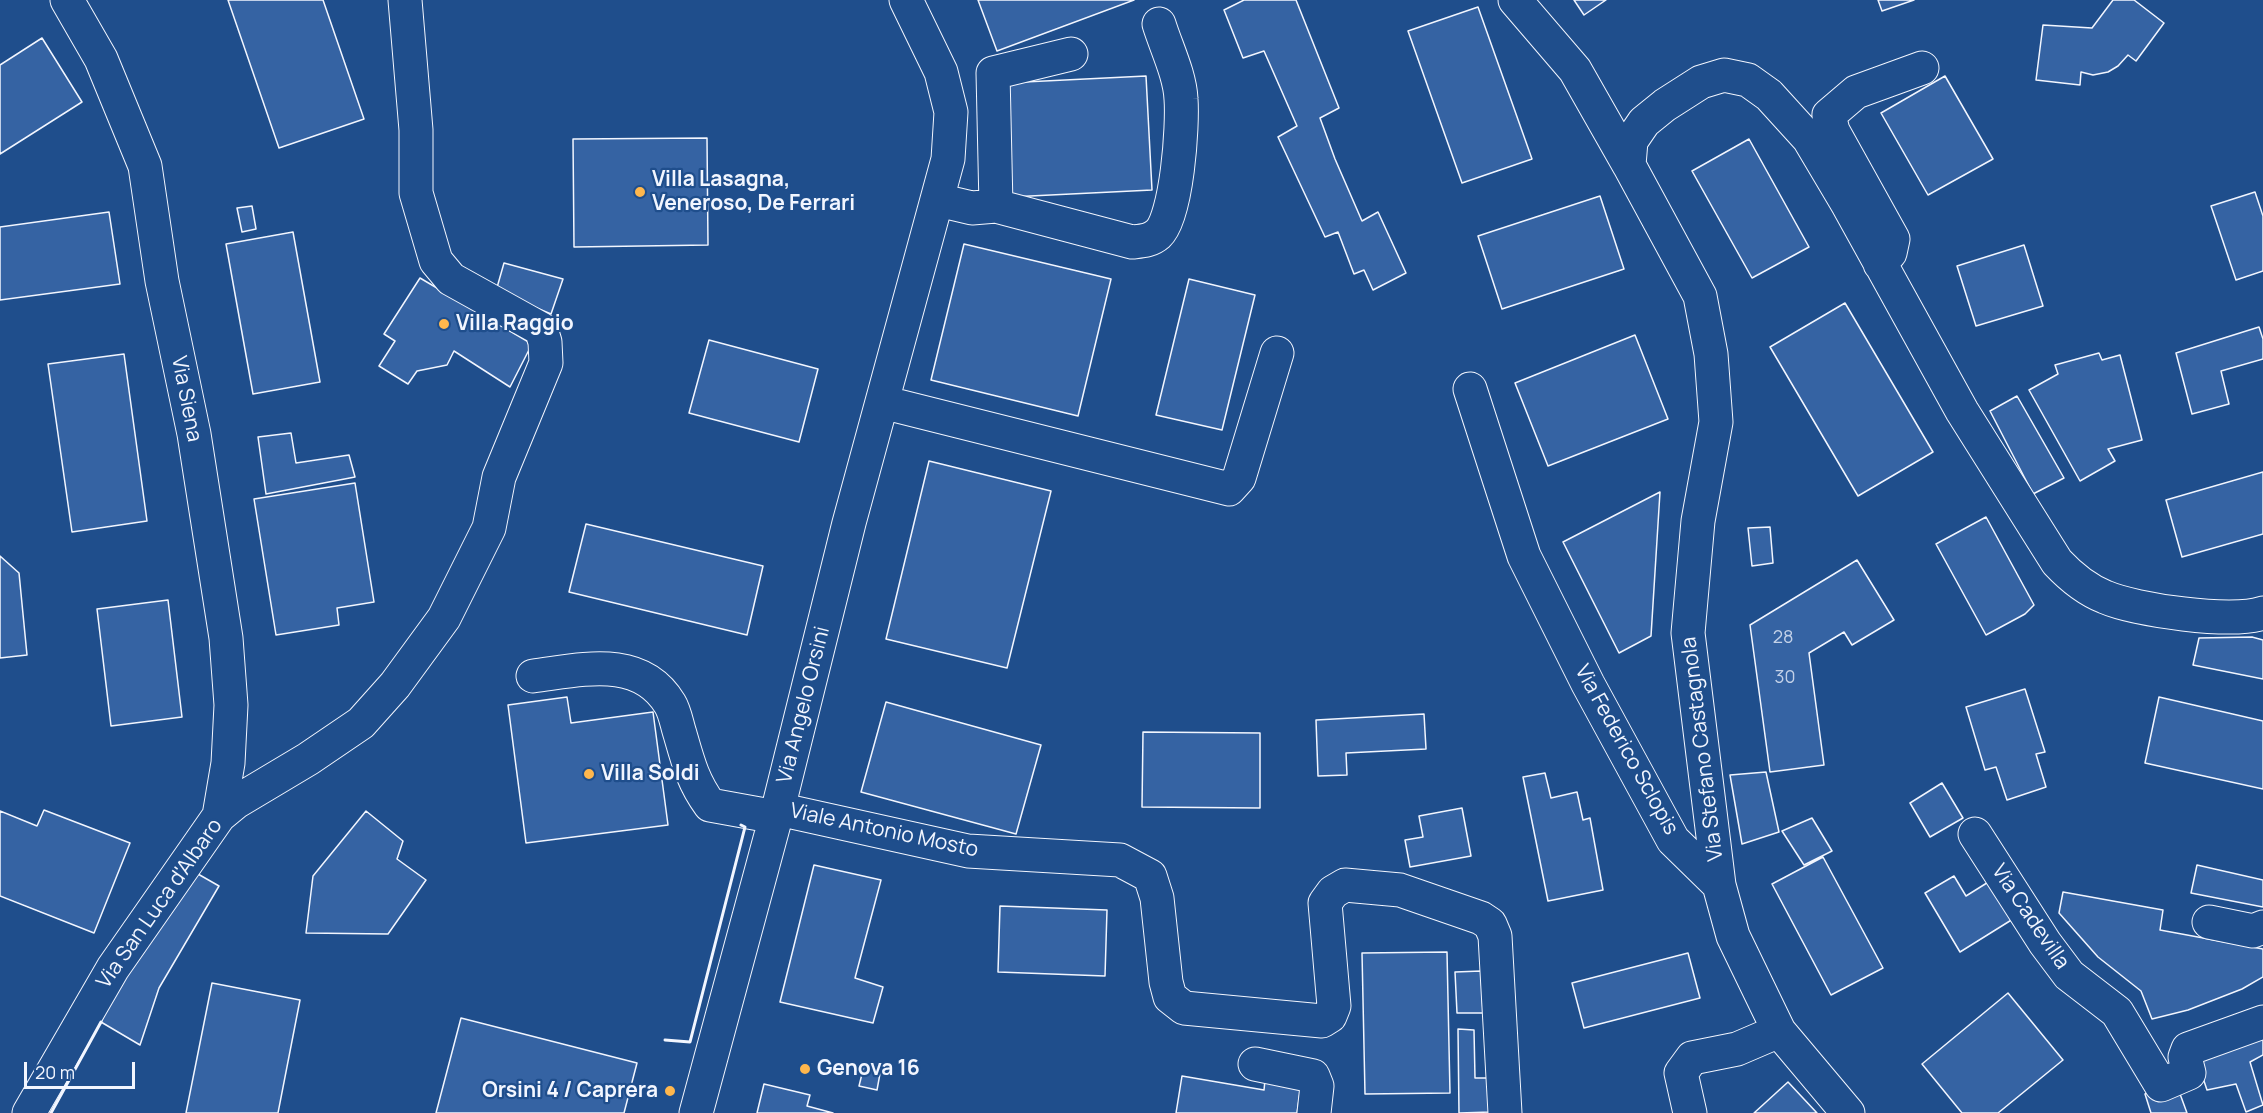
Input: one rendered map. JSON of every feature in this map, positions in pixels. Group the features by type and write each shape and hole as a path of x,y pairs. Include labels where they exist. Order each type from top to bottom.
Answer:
{"street":[{"name":"Via Siena","path":"67,0 101,59 145,166 162,281 194,434 226,638 231,705 228,763 219,816"},
{"name":"Via San Luca d'Albaro","path":"29,1113 113,968 219,816 236,802 308,759 361,723 395,685 444,618 489,528 499,477 546,363 545,342 541,329 451,279 436,261 416,193 416,130 405,0"},
{"name":"Via Angelo Orsini","path":"696,1113 948,159 951,112 941,72 906,0"},
{"name":"Via Stefano Castagnola","path":"1515,0 1575,70 1700,296 1711,354 1716,422 1698,521 1688,633 1719,885"},
{"path":"938,200 972,208 996,206 1132,242 1149,240 1160,233 1166,221 1180,156 1181,97 1159,24"},
{"path":"996,206 993,73 1071,54"},
{"path":"1880,264 1890,253 1893,239 1833,131 1829,115 1856,92 1922,68"},
{"path":"1629,165 1631,141 1644,122 1665,105 1701,82 1724,75 1748,80 1769,95 1809,139 1968,421 2057,562 2072,578 2107,598 2136,605 2238,618 2263,613"},
{"path":"882,402 1228,489 1239,478 1276,353"},
{"name":"Via Federico Sclopis","path":"1470,389 1524,556 1673,840 1719,885"},
{"path":"533,676 598,668 631,671 651,680 671,705 695,785 710,805 777,813"},
{"name":"Viale Antonio Mosto","path":"777,813 968,851 1120,860 1150,876 1157,898 1166,982 1170,997 1184,1008 1322,1021 1330,1016 1334,1006 1325,903 1333,892 1345,885 1400,890 1481,918 1490,924 1495,936 1505,1113"},
{"name":"Via Cadevilla","path":"1975,834 2044,943 2069,975 2117,1012 2161,1084 2189,1073 2185,1057 2188,1049 2263,1022"},
{"path":"1719,885 1733,936 1779,1030 1848,1113"},
{"path":"2209,922 2253,931 2263,927"},
{"path":"1690,1113 1682,1073 1692,1059 1737,1049 1779,1030"},
{"path":"1255,1064 1313,1076 1317,1086 1314,1113"}],"building":[{"path":"228,0 323,0 364,119 279,148"},
{"path":"978,0 1134,0 997,51"},
{"path":"1244,0 1296,0 1339,108 1320,118 1335,159 1362,221 1378,212 1406,273 1373,290 1364,270 1354,274 1338,232 1325,237 1278,137 1297,126 1264,51 1243,58 1224,10"},
{"path":"1574,0 1606,0 1584,15"},
{"path":"1878,0 1914,0 1882,11"},
{"path":"2113,0 2134,0 2164,23 2136,61 2128,55 2118,66 2108,72 2093,75 2081,72 2080,85 2036,80 2043,25 2092,28"},
{"path":"1478,7 1532,159 1462,183 1408,31"},
{"path":"42,38 82,102 0,154 0,65"},
{"path":"1146,76 1152,190 1010,197 1004,83"},
{"path":"1945,76 1993,159 1928,195 1881,113"},
{"name":"Villa Lasagna, Veneroso, De Ferrari","path":"707,138 708,245 574,247 573,139"},
{"path":"1749,139 1809,247 1752,278 1692,171"},
{"path":"2255,192 2263,216 2263,271 2236,280 2211,206"},
{"path":"1600,196 1624,269 1502,309 1478,236"},
{"path":"252,206 256,229 242,232 237,208"},
{"path":"109,212 120,284 0,300 0,227"},
{"path":"293,232 320,382 253,394 226,244"},
{"path":"964,244 1111,279 1078,416 931,380"},
{"path":"2024,245 2043,306 1976,326 1957,266"},
{"path":"504,263 563,279 551,314 496,291"},
{"name":"Villa Raggio","path":"420,278 532,344 510,387 454,351 447,365 417,371 408,384 379,366 395,341 384,334"},
{"path":"1189,279 1255,295 1222,430 1156,415"},
{"path":"1845,303 1933,452 1858,496 1770,347"},
{"path":"2259,327 2263,339 2263,359 2221,371 2229,404 2192,414 2176,353"},
{"path":"1635,335 1668,419 1548,466 1515,383"},
{"path":"709,340 818,369 799,442 689,413"},
{"path":"2099,353 2102,360 2120,355 2142,440 2108,449 2115,461 2080,481 2029,390 2058,374 2055,365"},
{"path":"124,354 147,521 72,532 48,364"},
{"path":"2017,396 2064,478 2033,494 1990,411"},
{"path":"291,433 296,463 349,455 355,477 266,494 258,437"},
{"path":"929,461 1051,491 1007,668 886,639"},
{"path":"2263,472 2263,534 2182,557 2166,500"},
{"path":"355,483 374,602 337,608 339,625 276,635 254,499"},
{"path":"1660,492 1651,636 1619,653 1563,542"},
{"path":"1986,517 2034,605 2025,614 1986,635 1936,544"},
{"path":"586,524 763,566 747,635 569,592"},
{"path":"1770,527 1773,563 1752,566 1748,528"},
{"path":"0,556 19,573 27,655 0,658"},
{"path":"1857,560 1894,620 1852,645 1844,632 1809,653 1824,765 1770,772 1750,625"},
{"path":"168,600 182,717 111,726 97,609"},
{"path":"2252,637 2263,640 2263,679 2193,665 2199,638"},
{"path":"2025,689 2045,752 2036,754 2046,787 2007,800 1996,767 1985,770 1966,707"},
{"name":"Villa Soldi","path":"567,697 571,723 653,712 668,825 526,843 508,705"},
{"path":"2159,697 2263,721 2263,789 2145,763"},
{"path":"886,702 1041,745 1016,834 861,792"},
{"path":"1424,714 1426,749 1346,753 1347,775 1318,776 1316,720"},
{"path":"1143,732 1260,733 1260,808 1142,807"},
{"path":"1766,772 1779,832 1742,844 1730,775"},
{"path":"1545,773 1551,798 1577,792 1583,820 1590,818 1603,890 1548,901 1523,777"},
{"path":"1942,783 1963,818 1930,837 1910,803"},
{"path":"1462,808 1471,856 1410,867 1405,840 1423,837 1419,816"},
{"path":"44,810 130,843 94,933 0,896 0,811 37,826"},
{"path":"366,811 403,841 397,859 426,880 388,934 306,933 313,876"},
{"path":"1812,818 1832,851 1804,865 1782,831"},
{"path":"1823,857 1883,968 1831,995 1772,884"},
{"path":"814,865 881,880 855,978 883,987 873,1023 780,1002"},
{"path":"2197,865 2263,880 2263,907 2191,893"},
{"path":"191,870 219,886 159,988 140,1045 101,1022 141,942"},
{"path":"1954,876 1966,896 1990,881 2013,919 1960,952 1925,893"},
{"path":"2063,892 2163,910 2160,930 2263,949 2263,977 2242,989 2188,1010 2152,1019 2141,991 2098,957 2059,913"},
{"path":"1000,906 1107,910 1105,976 998,972"},
{"path":"1447,952 1450,1093 1365,1094 1362,953"},
{"path":"1688,953 1700,998 1584,1028 1572,983"},
{"path":"1481,971 1483,1013 1457,1013 1455,972"},
{"path":"212,983 300,1000 278,1113 186,1113"},
{"path":"2008,993 2063,1060 1998,1113 1962,1113 1922,1064"},
{"path":"461,1018 637,1063 624,1113 436,1113"},
{"path":"1458,1029 1474,1030 1475,1078 1489,1078 1491,1112 1459,1113"},
{"path":"2263,1031 2263,1055 2250,1062 2263,1105 2246,1112 2236,1084 2207,1090 2194,1051"},
{"path":"865,1062 881,1068 877,1090 859,1086"},
{"path":"1182,1076 1264,1090 1265,1080 1301,1086 1297,1113 1176,1113"},
{"path":"1788,1082 1817,1113 1754,1113"},
{"path":"2176,1083 2187,1113 2151,1113 2145,1094"},
{"path":"764,1084 810,1095 807,1106 833,1113 757,1113"}],"wall":[{"path":"665,1040 690,1042 745,827 741,825"},
{"path":"51,1113 101,1022"}],"place":[{"name":"Villa Lasagna, Veneroso, De Ferrari","path":"640,192"},
{"name":"Villa Raggio","path":"444,324"},
{"name":"Villa Soldi","path":"589,774"},
{"name":"Genova 16","path":"805,1069"},
{"name":"Orsini 4 / Caprera","path":"670,1091"}]}
